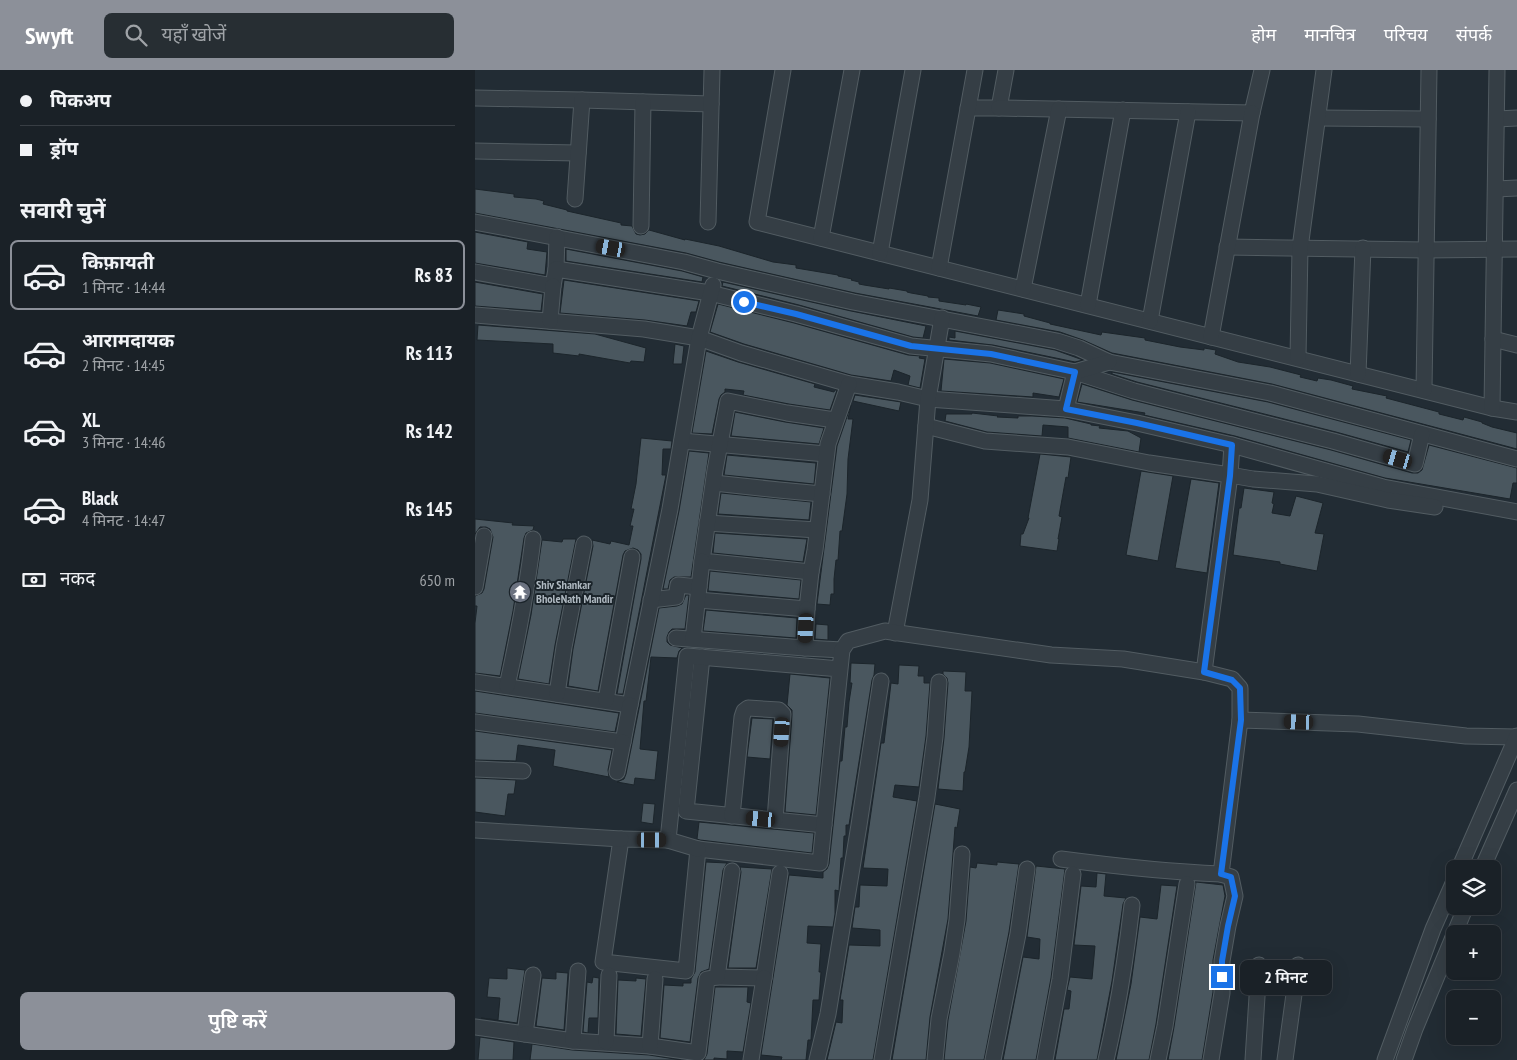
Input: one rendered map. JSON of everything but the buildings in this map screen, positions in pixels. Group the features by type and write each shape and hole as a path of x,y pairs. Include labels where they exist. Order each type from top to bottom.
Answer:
{"street":[{"path":"708,222 712,70"},
{"path":"783,70 757,222 1492,408 1517,412"},
{"path":"821,238 852,70"},
{"path":"880,253 913,70"},
{"path":"939,268 975,70"},
{"path":"999,108 1006,70"},
{"path":"1211,337 1261,70"},
{"path":"1298,358 1300,248 1324,70"},
{"path":"1423,390 1429,70"},
{"path":"1492,408 1497,70"},
{"path":"475,98 711,104"},
{"path":"575,199 582,100"},
{"path":"641,226 643,102"},
{"path":"968,108 1252,113"},
{"path":"1023,289 1059,109"},
{"path":"1088,305 1123,110"},
{"path":"1151,321 1188,112"},
{"path":"1318,118 1428,118"},
{"path":"1497,119 1517,118"},
{"path":"475,151 578,153"},
{"path":"1496,190 1517,188"},
{"path":"475,222 684,262 717,272 853,302 1057,342 1079,348 1109,362 1270,393 1517,459"},
{"path":"550,321 556,269 557,238"},
{"path":"1227,247 1426,250 1517,249"},
{"path":"1357,374 1363,248"},
{"path":"556,269 710,293 796,314 911,346 991,354 1075,372 1135,391 1333,441 1415,464 1422,434"},
{"path":"475,272 553,286"},
{"path":"617,772 670,509 699,338 717,272"},
{"path":"475,315 644,330 699,338 741,353 849,384 928,399 1066,409 1232,445 1383,487 1517,512"},
{"path":"895,633 920,500 928,399 942,318"},
{"path":"1493,339 1517,345"},
{"path":"1075,372 1109,362"},
{"path":"1066,409 1075,372"},
{"path":"805,648 811,572 826,454 835,420 849,384"},
{"path":"693,640 707,523 728,401 835,420"},
{"path":"926,426 985,440 1068,447 1230,476 1317,484 1388,500 1459,510 1517,522"},
{"path":"682,441 826,454"},
{"path":"1204,672 1230,476 1232,445"},
{"path":"714,483 822,494"},
{"path":"707,523 817,530"},
{"path":"475,587 483,536"},
{"path":"507,686 517,643 533,539"},
{"path":"557,694 584,544"},
{"path":"606,700 632,557"},
{"path":"702,561 811,572"},
{"path":"651,600 677,597 677,585 698,593 807,609"},
{"path":"475,830 668,840 698,849 820,863 842,650 848,641 885,631 1051,655 1123,659 1204,672 1232,680 1240,688 1241,720 1221,874"},
{"path":"676,638 842,650"},
{"path":"668,840 679,811 687,656 840,669"},
{"path":"817,1060 828,1014 881,681"},
{"path":"475,682 630,705"},
{"path":"882,1060 927,797 935,737 939,682"},
{"path":"732,816 744,711 748,708 779,710 783,714 775,820"},
{"path":"1241,720 1358,724 1466,736 1517,737 1463,860"},
{"path":"475,722 623,742"},
{"path":"475,769 523,771"},
{"path":"1487,860 1511,816 1517,790"},
{"path":"679,811 824,825"},
{"path":"621,839 603,962 686,971 698,849"},
{"path":"935,1060 939,1019 956,928 962,854"},
{"path":"1061,859 1138,868 1221,874 1231,877 1235,896 1222,961 1221,993 1211,1060"},
{"path":"993,1060 1018,934 1027,869"},
{"path":"717,978 732,871"},
{"path":"751,1060 780,873"},
{"path":"1045,1060 1061,979 1073,874"},
{"path":"1158,1060 1187,884"},
{"path":"1385,1060 1433,929 1446,899"},
{"path":"1106,1060 1114,1027 1126,957 1132,905"},
{"path":"1405,1060 1415,1030 1462,915"},
{"path":"1285,1060 1299,965"},
{"path":"1253,1060 1259,966"},
{"path":"573,1040 578,972"},
{"path":"525,1034 533,975"},
{"path":"606,1042 609,975"},
{"path":"475,1027 573,1040 649,1046 698,1053 707,979 763,978"},
{"path":"649,1046 655,979"}],"place":[{"name":"Shiv Shankar BholeNath Mandir","path":"520,592"}],"route":[{"path":"744,302 796,314 911,346 991,354 1075,372 1066,409 1232,445 1230,476 1204,672 1232,680 1240,688 1241,720 1221,874 1231,877 1235,896 1222,961 1222,977"}]}
